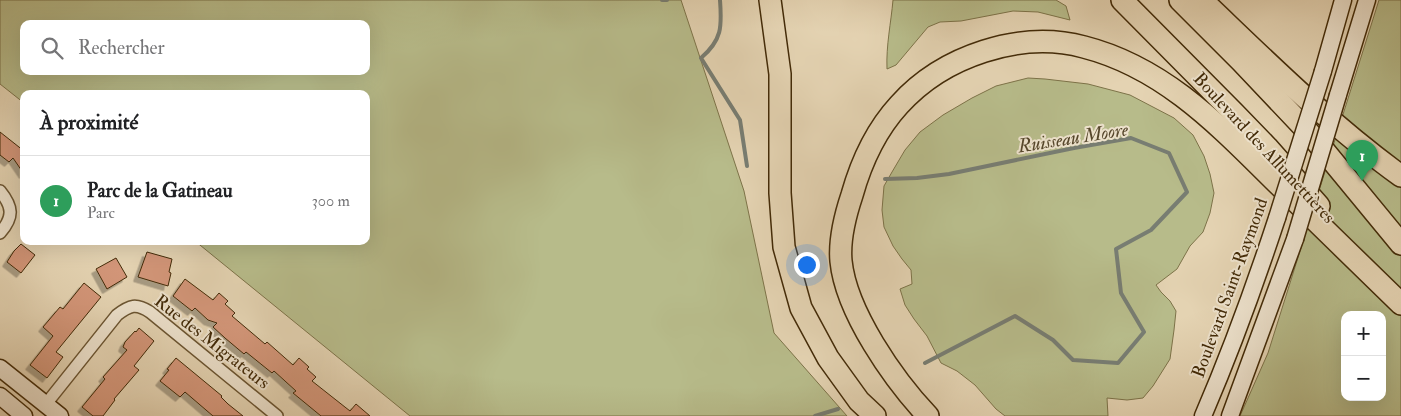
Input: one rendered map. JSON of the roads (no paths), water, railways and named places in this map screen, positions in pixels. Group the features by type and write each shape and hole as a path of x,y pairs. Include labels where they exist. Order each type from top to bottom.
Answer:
{"highway":[{"path":"770,0 780,74 780,192 784,247 801,308 823,350 859,401 875,416"},
{"name":"Boulevard des Allumettières","path":"1122,0 1267,147 1401,302"},
{"path":"1180,0 1312,136 1401,244"},
{"path":"1202,0 1280,75 1355,140 1401,176"},
{"path":"928,416 902,388 872,342 858,316 848,291 842,264 842,233 858,175 882,127 899,105 944,68 969,56 995,48 1024,43 1056,42 1083,46 1113,56 1141,69 1166,84 1209,117 1401,302"}],"main road":[{"name":"Boulevard Saint-Raymond","path":"1203,416 1218,383 1256,281 1323,71 1343,0"},
{"path":"1230,416 1295,239 1367,0"},
{"path":"0,368 41,410 60,416"},
{"path":"0,396 24,416"}],"street":[{"path":"0,191 10,209 7,225 0,232"},
{"name":"Rue des Migrateurs","path":"41,410 117,315 126,308 134,306 142,307 150,312 277,416"}],"waterway":[{"name":"Ruisseau Moore","path":"662,0 667,0"},
{"name":"Ruisseau Moore","path":"720,0 721,18 717,39 701,58 740,120 747,166"},
{"name":"Ruisseau Moore","path":"885,179 949,174 1131,138 1169,153 1187,192 1151,230 1116,249 1121,293 1144,332 1118,363 1073,360 1053,340 1015,316 925,363"},
{"name":"Ruisseau Moore","path":"815,416 838,409"}],"place":[{"name":"Parc de la Gatineau","path":"1362,181"}]}
